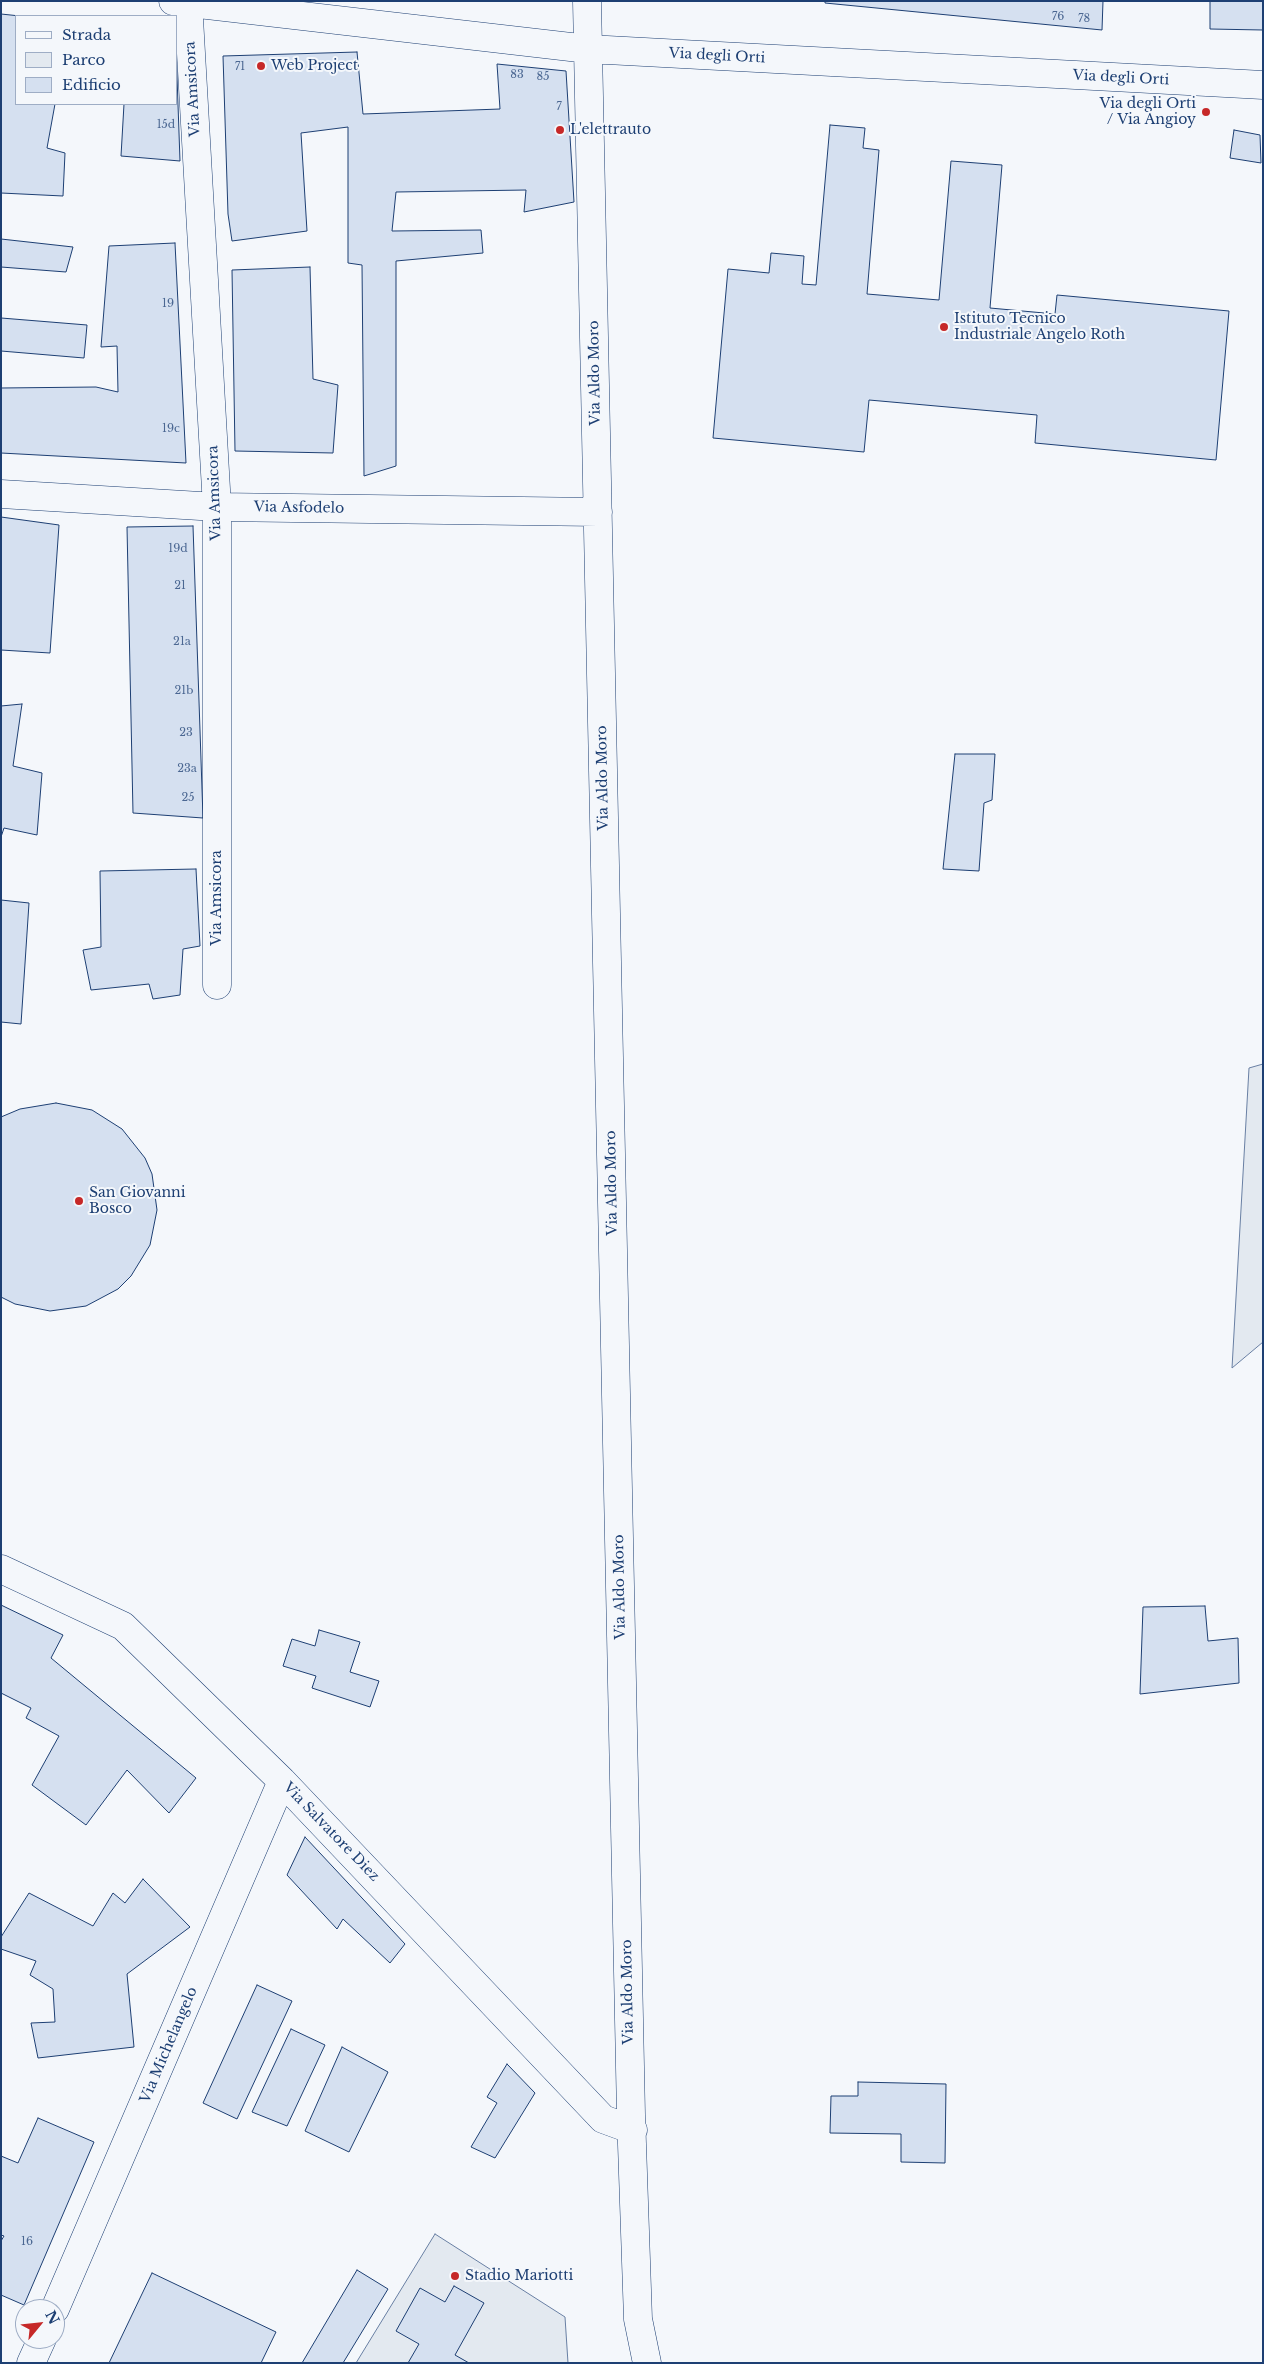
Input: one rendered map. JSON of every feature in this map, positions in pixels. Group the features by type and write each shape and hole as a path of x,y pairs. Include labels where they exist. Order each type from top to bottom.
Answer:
{"street":[{"name":"Via Aldo Moro","path":"587,1 630,2105 633,2130 638,2319 647,2363"},
{"name":"Via degli Orti","path":"183,2 588,49 1263,86"},
{"name":"Via Amsicora","path":"183,2 216,507 217,985"},
{"name":"Via Asfodelo","path":"1,494 216,507 598,512"},
{"name":"Via Salvatore Diez","path":"1,1569 123,1626 282,1781 603,2118 633,2130"},
{"name":"Via Michelangelo","path":"59,2299 282,1781"},
{"path":"32,2363 38,2349"}],"green space":[{"path":"1263,1064 1263,1342 1232,1368 1249,1068"},
{"name":"Stadio Mariotti","path":"435,2234 565,2317 568,2363 356,2363"}],"building":[{"path":"825,1 1103,1 1102,30 825,3"},
{"path":"1210,1 1263,1 1263,30 1210,29"},
{"path":"1,14 15,15 15,105 55,105 47,148 65,153 63,196 1,193"},
{"path":"357,52 363,114 500,109 497,64 566,71 574,202 524,212 526,190 396,192 392,231 481,230 483,253 396,261 396,466 364,476 362,265 348,263 348,127 301,133 307,231 232,241 228,214 223,56"},
{"path":"178,104 180,161 121,156 124,105"},
{"path":"830,125 865,128 863,148 879,150 867,294 939,300 951,161 1002,165 990,308 1055,314 1057,295 1229,311 1216,460 1035,443 1037,415 869,400 864,452 713,438 728,269 769,273 771,253 804,256 802,284 816,285"},
{"path":"1234,130 1260,135 1261,163 1230,158"},
{"path":"1,239 73,247 66,272 1,267"},
{"path":"175,243 186,463 1,453 1,388 96,387 118,392 117,346 101,347 109,246"},
{"path":"310,267 313,379 338,385 333,453 235,451 232,270"},
{"path":"1,318 87,325 84,358 1,351"},
{"path":"1,517 59,525 50,653 1,650"},
{"path":"193,526 203,818 133,813 127,527"},
{"path":"22,704 13,766 42,773 37,835 4,828 1,837 1,706"},
{"path":"955,754 995,754 992,800 984,803 979,871 943,869"},
{"path":"196,869 200,946 183,949 180,995 153,999 149,984 91,990 83,950 101,947 100,871"},
{"path":"1,900 29,903 21,1024 1,1022"},
{"name":"San Giovanni Bosco","path":"56,1103 92,1110 122,1129 145,1158 152,1174 157,1210 150,1245 131,1276 118,1289 86,1306 50,1311 15,1304 1,1297 1,1117 20,1109"},
{"path":"1,1605 63,1635 51,1658 196,1778 169,1813 127,1770 86,1825 32,1785 59,1736 26,1718 31,1708 1,1693"},
{"path":"1205,1606 1208,1641 1238,1638 1239,1683 1140,1694 1143,1607"},
{"path":"319,1630 360,1642 350,1672 379,1681 370,1707 312,1688 316,1676 283,1666 292,1639 315,1646"},
{"path":"305,1837 405,1944 390,1963 343,1919 337,1929 287,1875"},
{"path":"143,1879 190,1927 127,1974 134,2047 38,2058 31,2023 55,2022 53,1989 30,1975 36,1961 1,1949 1,1937 29,1893 93,1926 113,1893 125,1903"},
{"path":"257,1985 292,2001 237,2119 203,2103"},
{"path":"291,2029 325,2045 287,2126 252,2112"},
{"path":"342,2047 388,2072 349,2152 305,2131"},
{"path":"507,2064 535,2093 495,2158 471,2147 497,2103 487,2097"},
{"path":"858,2082 946,2084 945,2163 901,2162 901,2134 830,2133 831,2096 858,2096"},
{"path":"38,2118 94,2142 27,2299 15,2299 15,2301 1,2295 1,2241 4,2236 1,2235 1,2156 18,2163"},
{"path":"357,2270 388,2289 343,2363 302,2363"},
{"path":"152,2273 276,2332 261,2363 109,2363"},
{"path":"454,2286 484,2303 455,2355 469,2363 408,2363 419,2344 396,2331 420,2288 445,2302"}],"place":[{"name":"Web Project","path":"261,66"},
{"name":"Via degli Orti / Via Angioy","path":"1206,112"},
{"name":"L'elettrauto","path":"560,130"},
{"name":"Istituto Tecnico Industriale Angelo Roth","path":"944,327"},
{"name":"San Giovanni Bosco","path":"79,1201"},
{"name":"Stadio Mariotti","path":"455,2276"}]}
